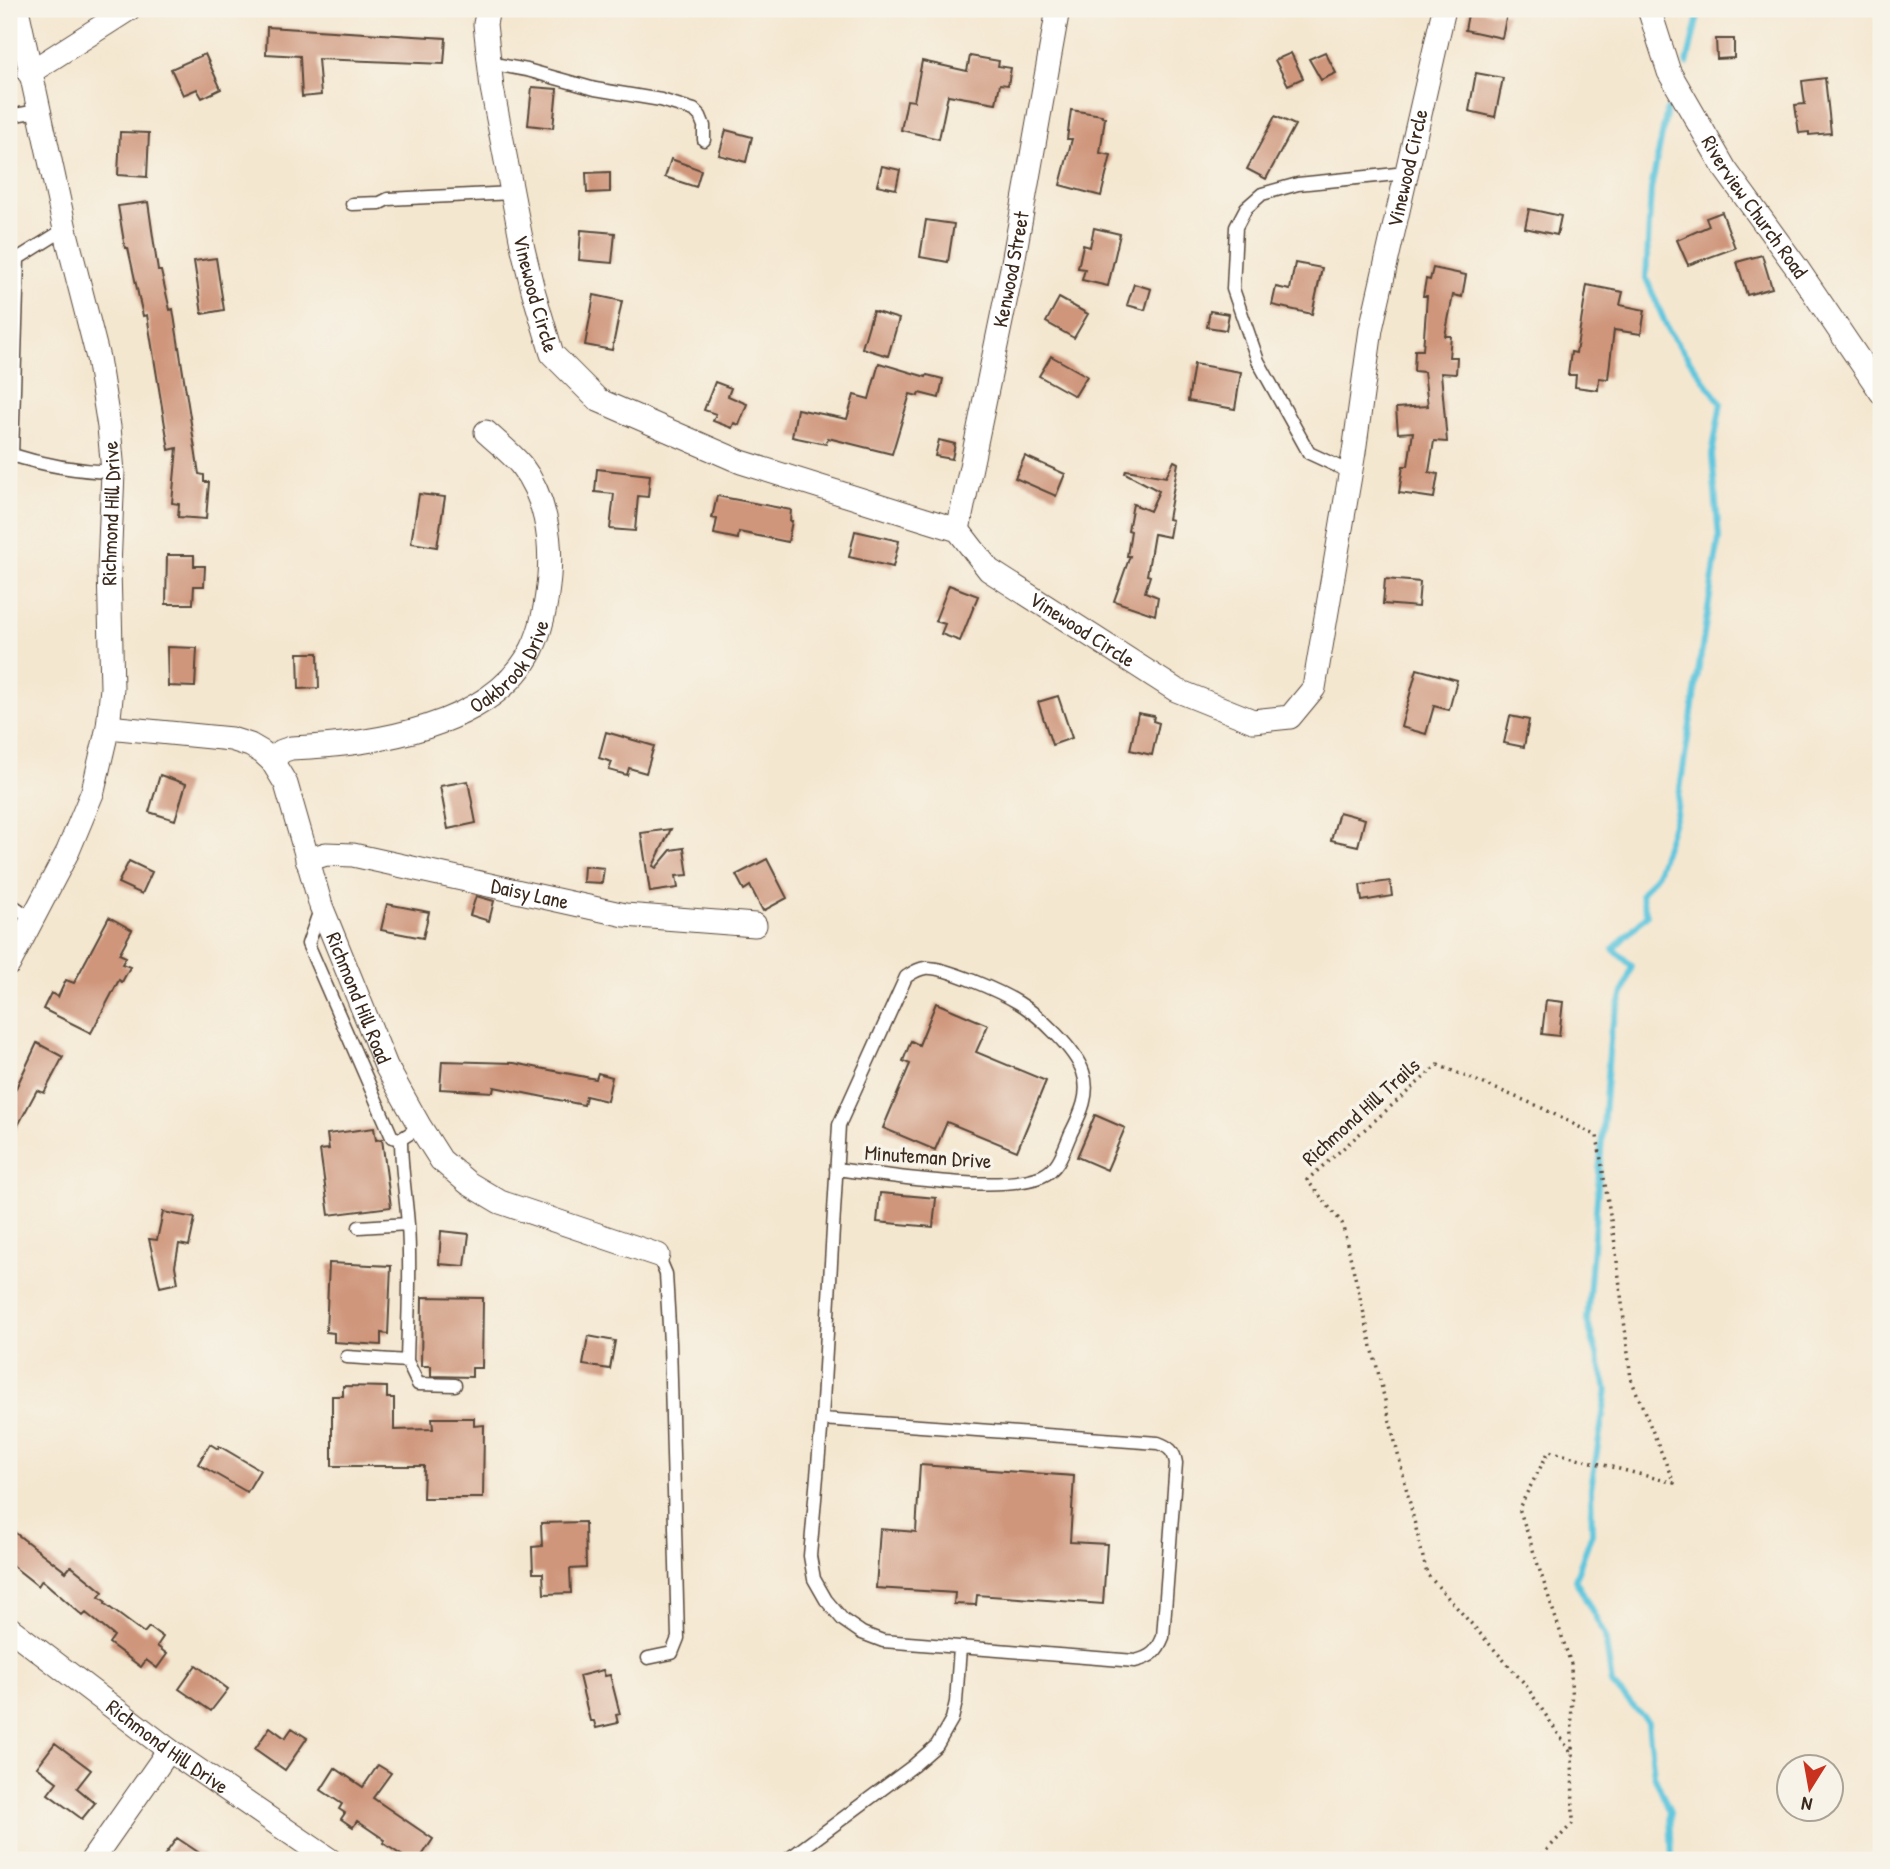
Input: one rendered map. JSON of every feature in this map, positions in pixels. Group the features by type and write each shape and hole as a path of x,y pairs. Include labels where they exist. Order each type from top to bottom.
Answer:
{"street":[{"name":"Richmond Hill Drive","path":"9,964 68,851 93,791 108,727 112,688 109,568 113,472 109,427 97,358 29,73 17,9"},
{"path":"29,73 129,9"},
{"name":"Vinewood Circle","path":"488,9 485,24 492,88 523,249 552,354 598,400 741,462 958,530 989,570 1176,690 1253,721 1290,717 1314,688 1371,329 1444,9"},
{"name":"Kenwood Street","path":"958,530 1012,268 1058,9"},
{"name":"Riverview Church Road","path":"1649,9 1669,72 1725,169 1797,268 1881,392"},
{"name":"Oakbrook Drive","path":"272,761 282,751 291,748 372,741 428,726 480,702 500,687 524,661 538,633 547,593 547,525 541,502 530,478 520,464 486,432"},
{"path":"108,727 231,739 250,745 272,761"},
{"name":"Richmond Hill Road","path":"272,761 286,785 321,906 386,1066 410,1133 468,1183 500,1202 658,1255"},
{"name":"Daisy Lane","path":"307,860 326,854 345,854 625,915 755,925"},
{"name":"Richmond Hill Drive","path":"9,1628 169,1750 330,1860"},
{"path":"92,1860 169,1750"}],"lane":[{"path":"489,63 527,70 595,89 661,100 694,110 704,126 704,140"},
{"path":"9,116 38,111"},
{"path":"1350,472 1308,453 1258,361 1233,289 1236,227 1246,208 1262,194 1298,184 1406,173"},
{"path":"352,204 380,203 388,199 513,193"},
{"path":"65,229 14,262 10,454 46,465 80,471 113,472"},
{"path":"9,904 32,919"},
{"name":"Minuteman Drive","path":"925,968 951,972 1019,1003 1049,1029 1077,1060 1086,1084 1083,1108 1058,1164 1043,1176 1022,1181 976,1183 836,1169 839,1125 897,992 906,977 914,971 925,968"},
{"path":"410,1133 401,1167 410,1268 407,1362 418,1384 455,1385"},
{"path":"822,1419 1158,1443 1167,1446 1174,1453 1176,1462 1163,1637 1158,1649 1149,1657 1135,1661 883,1641 862,1633 843,1620 826,1600 814,1579 810,1556 822,1419 836,1169"},
{"path":"359,1227 408,1224"},
{"path":"648,1658 672,1653 678,1638 670,1343 666,1274 658,1255"},
{"path":"346,1357 407,1362"},
{"path":"787,1860 937,1745 952,1719 960,1648"}],"path":[{"name":"Richmond Hill Trails","path":"1537,1860 1573,1823 1573,1756 1571,1664 1519,1508 1549,1451 1674,1483 1631,1379 1615,1244 1597,1136 1538,1106 1438,1065 1307,1180 1342,1223 1427,1573 1525,1684 1573,1756"}],"building":[{"path":"1469,9 1507,14 1502,38 1465,30"},
{"path":"267,27 446,38 444,64 318,59 321,95 302,97 300,56 266,54"},
{"path":"1716,39 1734,39 1734,58 1717,59"},
{"path":"1325,52 1336,73 1321,80 1309,59"},
{"path":"1291,53 1303,78 1288,85 1275,60"},
{"path":"205,54 221,89 202,98 197,89 183,95 171,69"},
{"path":"970,56 999,61 998,66 1011,68 1008,85 1000,84 996,103 948,95 939,139 901,130 907,100 914,101 922,61 967,71"},
{"path":"1476,73 1503,78 1495,117 1469,111"},
{"path":"1825,78 1831,133 1799,133 1795,105 1805,104 1802,81"},
{"path":"532,87 557,89 553,128 528,125"},
{"path":"1071,110 1102,115 1105,118 1100,153 1111,155 1101,196 1060,185 1072,139 1067,139"},
{"path":"1275,116 1295,125 1266,179 1247,169"},
{"path":"726,130 752,137 746,162 719,155"},
{"path":"120,132 149,133 147,177 118,175"},
{"path":"671,159 701,170 696,187 665,177"},
{"path":"882,166 900,170 896,189 877,185"},
{"path":"610,172 610,192 587,193 586,173"},
{"path":"148,202 158,271 161,271 170,310 173,309 199,474 204,475 204,482 209,482 206,519 178,517 179,504 172,503 177,448 169,450 147,315 143,316 128,248 125,248 118,206"},
{"path":"1529,209 1561,216 1557,235 1525,228"},
{"path":"1722,212 1735,248 1688,265 1677,240 1709,226 1706,218"},
{"path":"926,220 954,224 948,262 920,257"},
{"path":"1094,228 1120,234 1108,286 1082,280 1085,269 1078,268 1083,245 1090,247"},
{"path":"581,230 615,233 612,263 579,260"},
{"path":"1762,255 1772,288 1747,295 1737,262"},
{"path":"216,258 224,310 202,314 194,261"},
{"path":"1295,263 1322,268 1312,314 1272,305 1276,287 1290,290"},
{"path":"1433,268 1466,275 1462,297 1453,295 1445,336 1451,336 1449,357 1457,357 1456,374 1441,373 1447,442 1434,441 1429,472 1438,474 1434,498 1399,493 1403,466 1408,466 1413,432 1398,433 1396,408 1428,406 1424,372 1414,371 1415,350 1423,350 1427,296 1423,296 1426,279 1430,280"},
{"path":"1134,284 1151,289 1145,310 1127,305"},
{"path":"1587,285 1623,292 1620,305 1645,310 1641,334 1614,330 1608,379 1599,378 1598,390 1575,387 1576,375 1568,375 1571,352 1576,353"},
{"path":"594,295 622,301 612,350 585,345"},
{"path":"1059,298 1088,314 1074,338 1046,322"},
{"path":"873,311 899,319 888,356 862,348"},
{"path":"1210,311 1229,314 1226,330 1207,327"},
{"path":"1051,356 1087,376 1075,396 1039,376"},
{"path":"879,363 926,377 927,375 943,379 939,398 919,393 918,396 910,394 892,454 828,438 826,444 792,437 797,409 847,419 854,395 869,399"},
{"path":"1194,364 1241,372 1235,409 1188,401"},
{"path":"715,382 731,388 728,396 747,404 739,425 734,423 732,428 713,421 716,414 704,410"},
{"path":"939,440 955,444 952,459 935,456"},
{"path":"1025,456 1065,474 1056,496 1015,478"},
{"path":"1174,461 1178,463 1168,519 1172,520 1169,537 1154,534 1147,575 1150,576 1145,592 1158,597 1155,615 1114,601 1130,556 1127,556 1131,531 1128,530 1133,504 1150,511 1159,491 1125,473 1126,470 1166,477"},
{"path":"597,469 650,475 648,497 638,496 635,531 610,529 614,494 595,492"},
{"path":"419,494 445,497 437,547 411,543"},
{"path":"717,496 791,510 788,542 739,532 738,539 714,534 717,519 712,518"},
{"path":"855,531 899,541 893,567 849,557"},
{"path":"167,555 194,555 194,566 205,566 204,586 194,586 193,604 166,604"},
{"path":"1385,579 1420,582 1418,607 1383,604"},
{"path":"949,585 978,596 960,641 941,634 945,624 935,621"},
{"path":"167,647 197,648 195,687 168,686"},
{"path":"298,653 318,653 319,688 299,689"},
{"path":"1417,669 1457,680 1449,710 1434,706 1426,734 1401,727"},
{"path":"1058,696 1072,738 1052,745 1038,702"},
{"path":"1138,713 1154,716 1153,721 1159,723 1152,755 1130,750"},
{"path":"1510,716 1529,720 1524,747 1504,743"},
{"path":"606,732 654,746 646,773 629,768 627,775 609,770 612,762 599,758"},
{"path":"160,775 186,784 175,820 149,812"},
{"path":"468,781 476,823 448,829 440,786"},
{"path":"1339,812 1365,819 1358,846 1331,840"},
{"path":"671,829 653,866 656,868 671,850 684,848 688,875 676,876 678,888 650,892 641,833"},
{"path":"767,859 787,898 763,911 750,886 744,890 736,875"},
{"path":"129,861 152,872 142,894 118,883"},
{"path":"584,866 604,868 602,883 583,882"},
{"path":"1390,881 1392,896 1362,901 1360,885"},
{"path":"476,896 494,901 489,921 470,915"},
{"path":"387,904 429,912 423,938 381,930"},
{"path":"109,917 132,930 119,954 126,957 122,964 130,967 122,982 119,980 91,1033 43,1009 51,993 58,997 66,980 74,983"},
{"path":"1546,1000 1563,1002 1559,1036 1542,1034"},
{"path":"936,1003 988,1025 976,1052 1046,1081 1017,1151 947,1122 935,1150 883,1128 910,1064 903,1061 911,1041 919,1045"},
{"path":"37,1043 63,1057 44,1093 37,1090 9,1142 9,1103"},
{"path":"442,1061 514,1063 596,1079 598,1073 612,1077 607,1101 586,1096 584,1105 494,1087 493,1092 440,1089"},
{"path":"1095,1115 1125,1128 1107,1170 1077,1157"},
{"path":"374,1128 376,1140 382,1139 391,1207 329,1215 320,1150 329,1149 327,1134"},
{"path":"880,1193 936,1198 933,1227 877,1222"},
{"path":"163,1212 195,1218 189,1246 179,1244 175,1266 178,1283 160,1287 149,1239 157,1240"},
{"path":"441,1231 469,1234 465,1266 439,1264"},
{"path":"329,1263 391,1266 388,1334 381,1333 381,1345 334,1342 334,1333 326,1332"},
{"path":"422,1297 483,1298 482,1368 472,1368 472,1377 431,1376 431,1366 421,1366"},
{"path":"588,1336 615,1341 610,1369 583,1365"},
{"path":"343,1386 387,1387 387,1398 394,1398 394,1430 433,1429 432,1418 474,1418 474,1426 484,1425 483,1498 423,1498 424,1466 332,1466 332,1396 343,1396"},
{"path":"210,1444 218,1449 219,1446 260,1470 247,1492 198,1464"},
{"path":"920,1465 1074,1476 1070,1542 1107,1544 1103,1604 977,1595 976,1605 954,1604 955,1593 876,1588 880,1529 916,1532"},
{"path":"585,1522 586,1568 570,1569 571,1593 544,1594 543,1573 533,1573 532,1547 542,1546 541,1523"},
{"path":"9,1528 66,1572 71,1566 103,1592 99,1597 105,1604 144,1633 149,1627 163,1637 157,1646 167,1654 157,1668 146,1660 141,1667 109,1643 114,1636 86,1613 83,1616 42,1580 38,1586 9,1563"},
{"path":"196,1665 228,1689 211,1711 179,1689"},
{"path":"603,1670 605,1676 610,1675 620,1714 616,1715 618,1723 596,1728 594,1721 590,1721 579,1676"},
{"path":"270,1727 285,1738 292,1728 307,1738 285,1770 255,1749"},
{"path":"55,1743 91,1770 77,1788 95,1803 82,1819 48,1794 57,1782 37,1767"},
{"path":"378,1765 391,1773 373,1798 433,1839 419,1860 409,1860 357,1821 353,1827 341,1819 345,1813 339,1809 342,1804 321,1790 335,1768 363,1787"},
{"path":"177,1838 210,1860 161,1860"}],"waterway":[{"path":"1687,64 1698,16 1697,9"},
{"path":"1667,110 1651,189 1646,278 1669,332 1721,403 1712,455 1719,538 1676,815 1657,873 1641,894 1647,915 1613,949 1632,966 1611,1029 1587,1320 1607,1390 1591,1488 1592,1533 1575,1579 1605,1635 1612,1684 1648,1722 1654,1775 1670,1812 1672,1860"}]}
